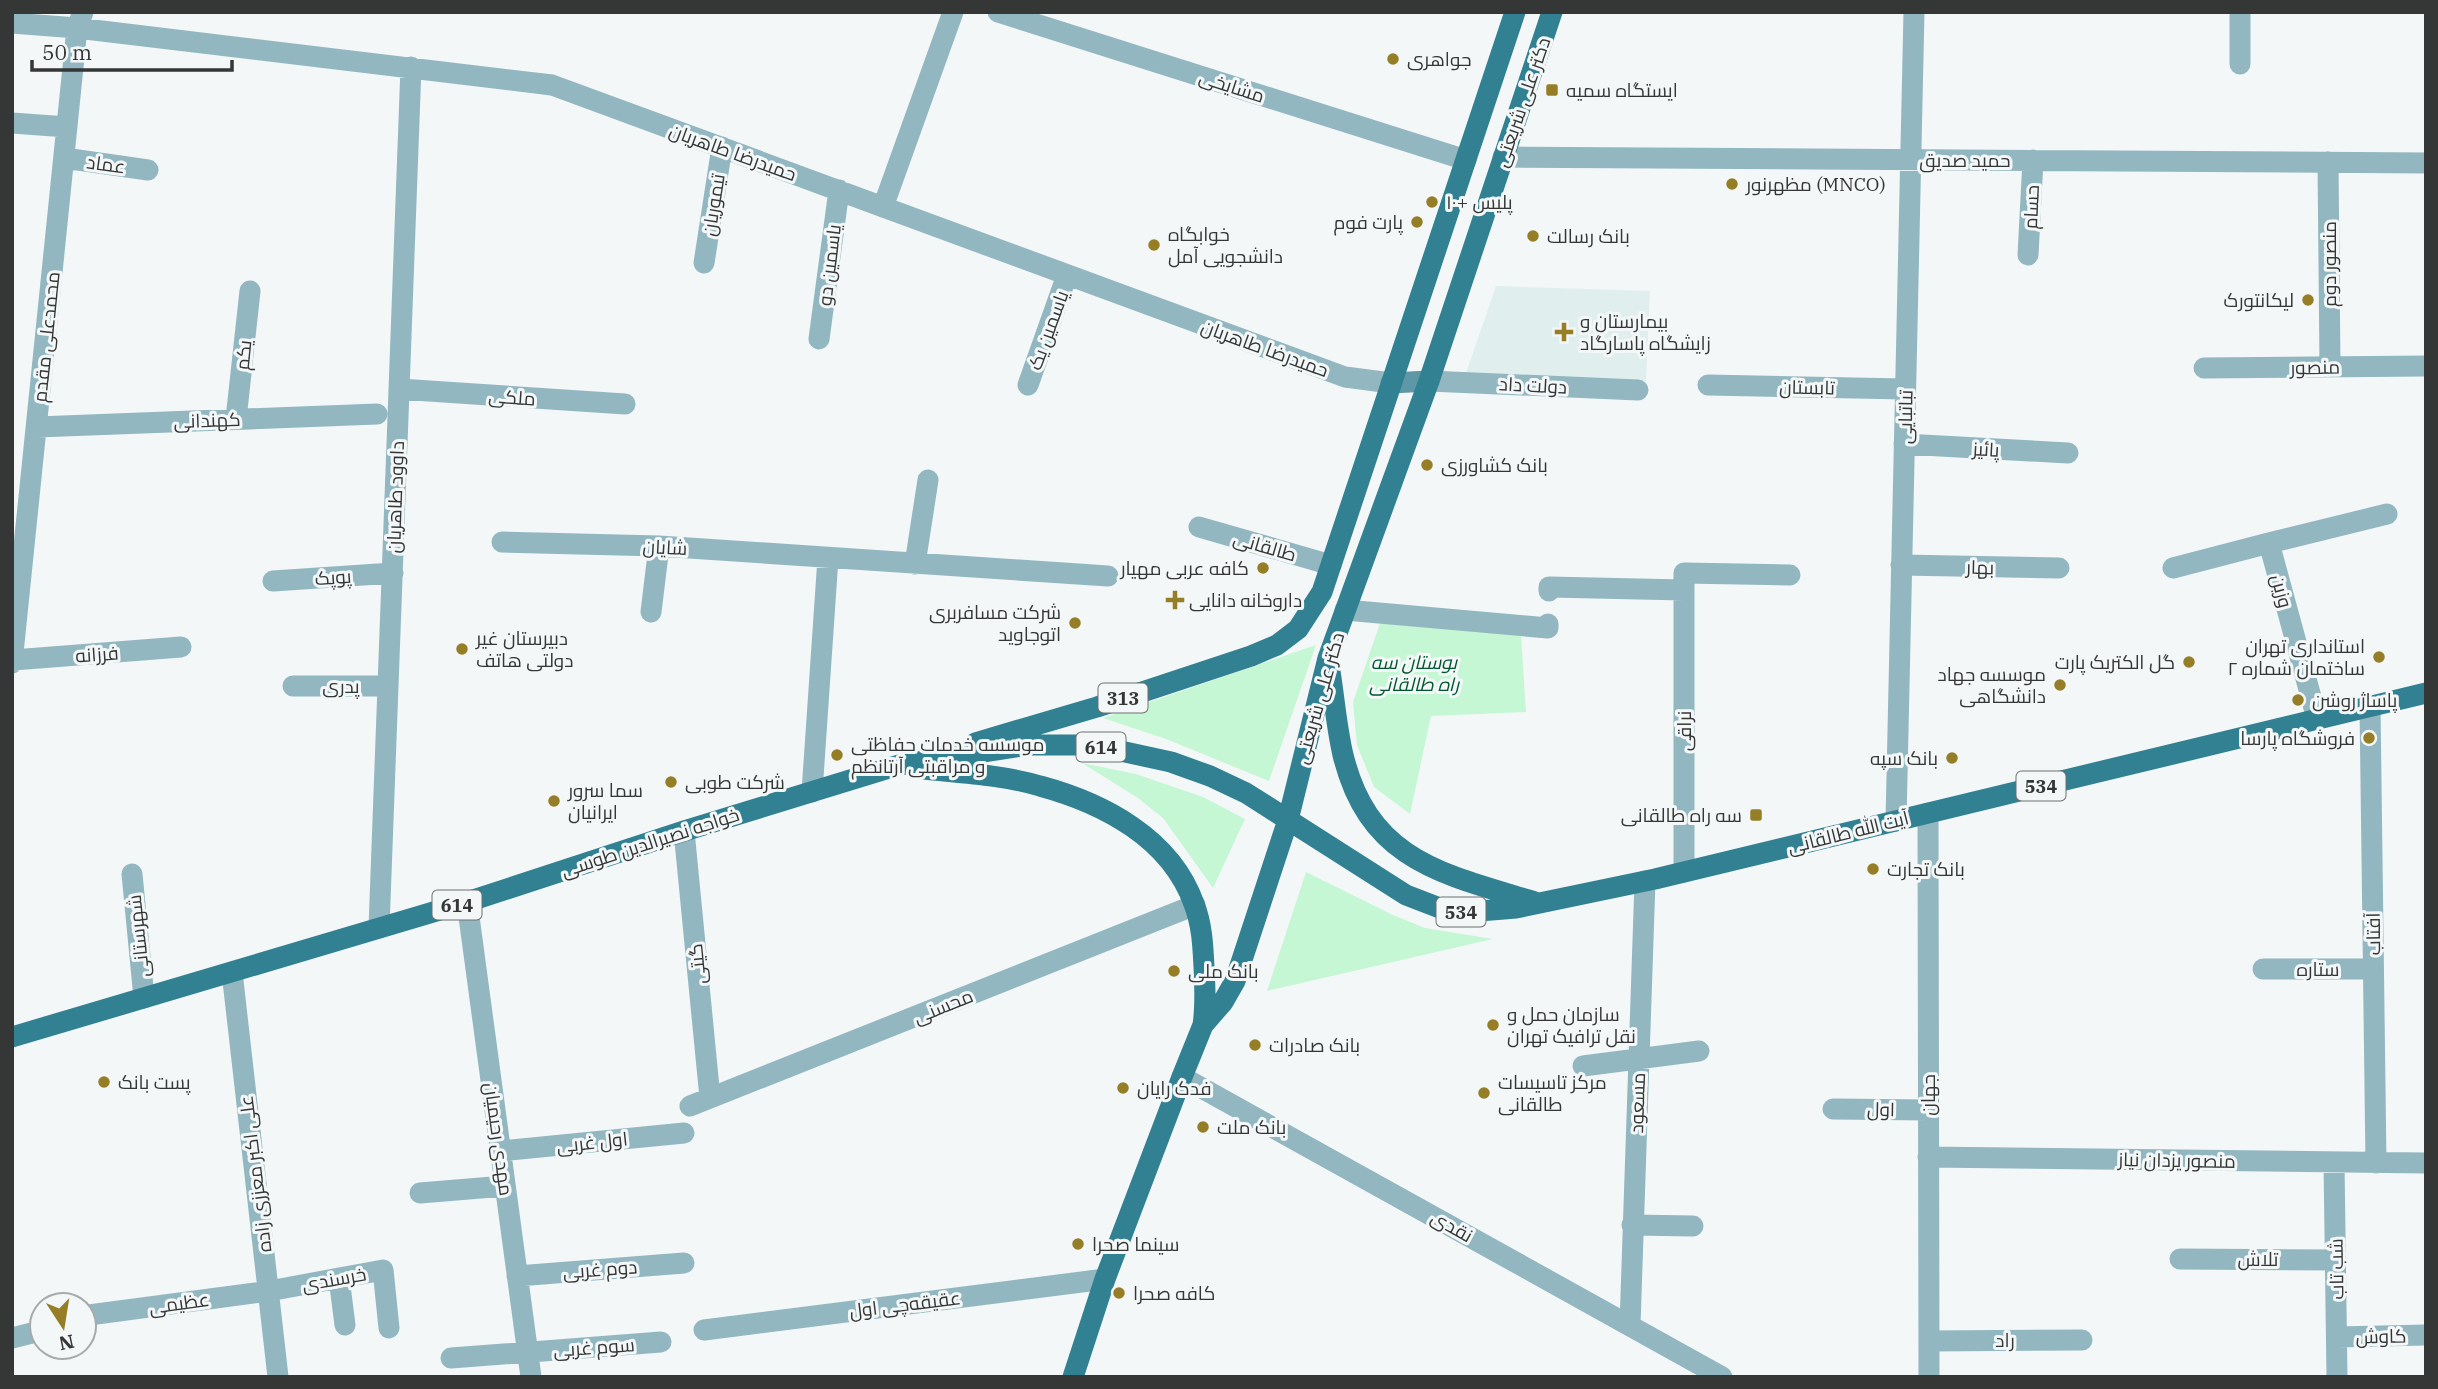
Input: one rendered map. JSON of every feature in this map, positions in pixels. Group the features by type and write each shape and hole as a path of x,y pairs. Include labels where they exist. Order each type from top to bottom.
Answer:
{"main road":[{"name":"دکتر علی شریعتی","path":"900,765 1251,656 1277,645 1298,629 1322,592 1516,12"},
{"name":"دکتر علی شریعتی","path":"1073,1377 1105,1279 1203,1025 1223,1002 1235,981 1288,820 1328,657 1429,381 1552,12"},
{"path":"1328,657 1343,754 1367,816 1388,840 1410,857 1448,875 1540,903"},
{"name":"آیت الله طالقانی","path":"1288,820 1406,895 1424,903 1446,910 1495,911 1684,872 2426,692"},
{"name":"خواجه نصیرالدین طوسی","path":"12,1037 467,902 684,831 900,765 1029,746 1093,745 1171,762 1210,776 1246,793 1288,820"},
{"path":"900,765 1037,785 1072,795 1097,806 1138,830 1157,847 1182,877 1195,905 1203,950 1206,999 1203,1025"}],"street":[{"path":"883,207 953,12"},
{"name":"مشایخی","path":"998,12 1466,160"},
{"name":"تباتبایی","path":"1896,821 1914,12"},
{"path":"2240,12 2240,64"},
{"name":"حمیدرضا طاهریان","path":"12,23 80,20 552,85 1345,377 1391,383 1429,381"},
{"name":"محمدعلی مقدم","path":"13,654 22,481 37,427 80,20"},
{"name":"داوود طاهریان","path":"379,928 411,67"},
{"path":"12,123 67,127"},
{"name":"تیموریان","path":"704,263 722,147"},
{"name":"حمید صدیق","path":"1503,157 2426,163"},
{"name":"عماد","path":"64,158 148,170"},
{"name":"حسام","path":"2028,255 2033,160"},
{"name":"منصور دوم","path":"2328,162 2330,366"},
{"name":"یاسمین دو","path":"820,339 839,190"},
{"name":"یاسمین یک","path":"1028,385 1068,275"},
{"name":"یکم","path":"236,419 250,290"},
{"name":"منصور","path":"2204,368 2426,366"},
{"name":"دولت داد","path":"1429,381 1638,390"},
{"name":"تابستان","path":"1708,385 1905,389"},
{"name":"ملکی","path":"399,389 625,404"},
{"name":"کهندانی","path":"37,427 377,414"},
{"name":"پائیز","path":"1904,444 2068,453"},
{"path":"915,564 928,480"},
{"path":"2173,568 2387,514"},
{"name":"طالقانی","path":"1199,527 1331,565"},
{"name":"شایان","path":"502,542 659,546 1108,576"},
{"name":"وزین","path":"2269,544 2317,719"},
{"path":"651,612 659,546"},
{"path":"812,792 828,558"},
{"name":"بهار","path":"1901,565 2059,568"},
{"name":"پوپک","path":"273,581 393,573"},
{"path":"1549,591 1549,587 1684,590 1684,573 1790,575"},
{"name":"نراقی","path":"1684,590 1684,872"},
{"path":"1345,610 1548,628 1548,624"},
{"name":"فرزانه","path":"13,654 181,647"},
{"name":"پدری","path":"293,686 388,687"},
{"name":"آفتاب","path":"2370,706 2376,1163"},
{"name":"جهان","path":"1928,813 1929,1377"},
{"name":"گیتی","path":"684,831 710,1098"},
{"name":"شهرستانی","path":"132,874 144,998"},
{"name":"مسعود","path":"1630,1325 1645,881"},
{"name":"مهدی رحیمیان","path":"467,902 531,1377"},
{"name":"محسنی","path":"690,1106 1195,905"},
{"name":"ستاره","path":"2263,969 2373,969"},
{"name":"علی اکبر معززی زاده","path":"232,972 278,1377"},
{"path":"1583,1066 1699,1051"},
{"name":"نقدی","path":"1182,1077 1722,1377"},
{"name":"اول","path":"1833,1109 1928,1110"},
{"name":"اول غربی","path":"500,1151 684,1133"},
{"name":"منصور یزدان نیاز","path":"1928,1157 2426,1163"},
{"name":"شب تاب","path":"2334,1162 2337,1377"},
{"path":"419,1193 505,1186"},
{"path":"1632,1225 1693,1226"},
{"name":"تلاش","path":"2180,1259 2336,1259"},
{"name":"دوم غربی","path":"517,1276 684,1263"},
{"name":"خرسندی","path":"269,1291 383,1270 389,1328"},
{"path":"339,1278 345,1325"},
{"name":"عقیقه‌چی اول","path":"704,1329 1105,1279"},
{"name":"عظیمی","path":"98,1314 269,1291"},
{"name":"کاوش","path":"2337,1337 2426,1335"},
{"name":"راد","path":"1929,1341 2082,1340"},
{"name":"سوم غربی","path":"451,1357 661,1342"}],"shaded area":[{"name":"بیمارستان و زایشگاه پاسارگاد","path":"1496,286 1650,291 1646,381 1466,373"}],"green space":[{"name":"بوستان سه راه طالقانی","path":"1380,623 1521,635 1526,712 1431,716 1410,814 1374,787 1357,745 1353,702"},
{"path":"1316,645 1269,781 1166,739 1103,718"},
{"path":"1082,763 1136,774 1203,797 1245,819 1213,888 1163,818 1138,798"},
{"path":"1306,872 1425,928 1493,939 1267,991"}],"place":[{"name":"جواهری","path":"1393,59"},
{"name":"ایستگاه سمیه","path":"1552,90"},
{"name":"مظهرنور (MNCO)","path":"1732,184"},
{"name":"پلیس +۱۰","path":"1432,202"},
{"name":"پارت فوم","path":"1417,222"},
{"name":"بانک رسالت","path":"1533,236"},
{"name":"خوابگاه دانشجویی آمل","path":"1154,245"},
{"name":"لیکانتورک","path":"2308,300"},
{"name":"بیمارستان و زایشگاه پاسارگاد","path":"1564,332"},
{"name":"بانک کشاورزی","path":"1427,465"},
{"name":"کافه عربی مهیار","path":"1263,568"},
{"name":"داروخانه دانایی","path":"1175,600"},
{"name":"شرکت مسافربری اتوجاوید","path":"1075,623"},
{"name":"دبیرستان غیر دولتی هاتف","path":"462,649"},
{"name":"استانداری تهران ساختمان شماره ۲","path":"2379,657"},
{"name":"گل الکتریک پارت","path":"2189,662"},
{"name":"موسسه جهاد دانشگاهی","path":"2060,685"},
{"name":"پاساژ روشن","path":"2298,700"},
{"name":"فروشگاه پارسا","path":"2369,738"},
{"name":"موسسه خدمات حفاظتی و مراقبتی آرتانظم","path":"837,755"},
{"name":"بانک سپه","path":"1952,758"},
{"name":"شرکت طوبی","path":"671,782"},
{"name":"سما سرور ایرانیان","path":"554,801"},
{"name":"سه راه طالقانی","path":"1756,815"},
{"name":"بانک تجارت","path":"1873,869"},
{"name":"بانک ملی","path":"1174,971"},
{"name":"سازمان حمل و نقل ترافیک تهران","path":"1493,1025"},
{"name":"بانک صادرات","path":"1255,1045"},
{"name":"پست بانک","path":"104,1082"},
{"name":"فدک رایان","path":"1123,1088"},
{"name":"مرکز تاسیسات طالقانی","path":"1484,1093"},
{"name":"بانک ملت","path":"1203,1127"},
{"name":"سینما صحرا","path":"1078,1244"},
{"name":"کافه صحرا","path":"1119,1293"}]}
